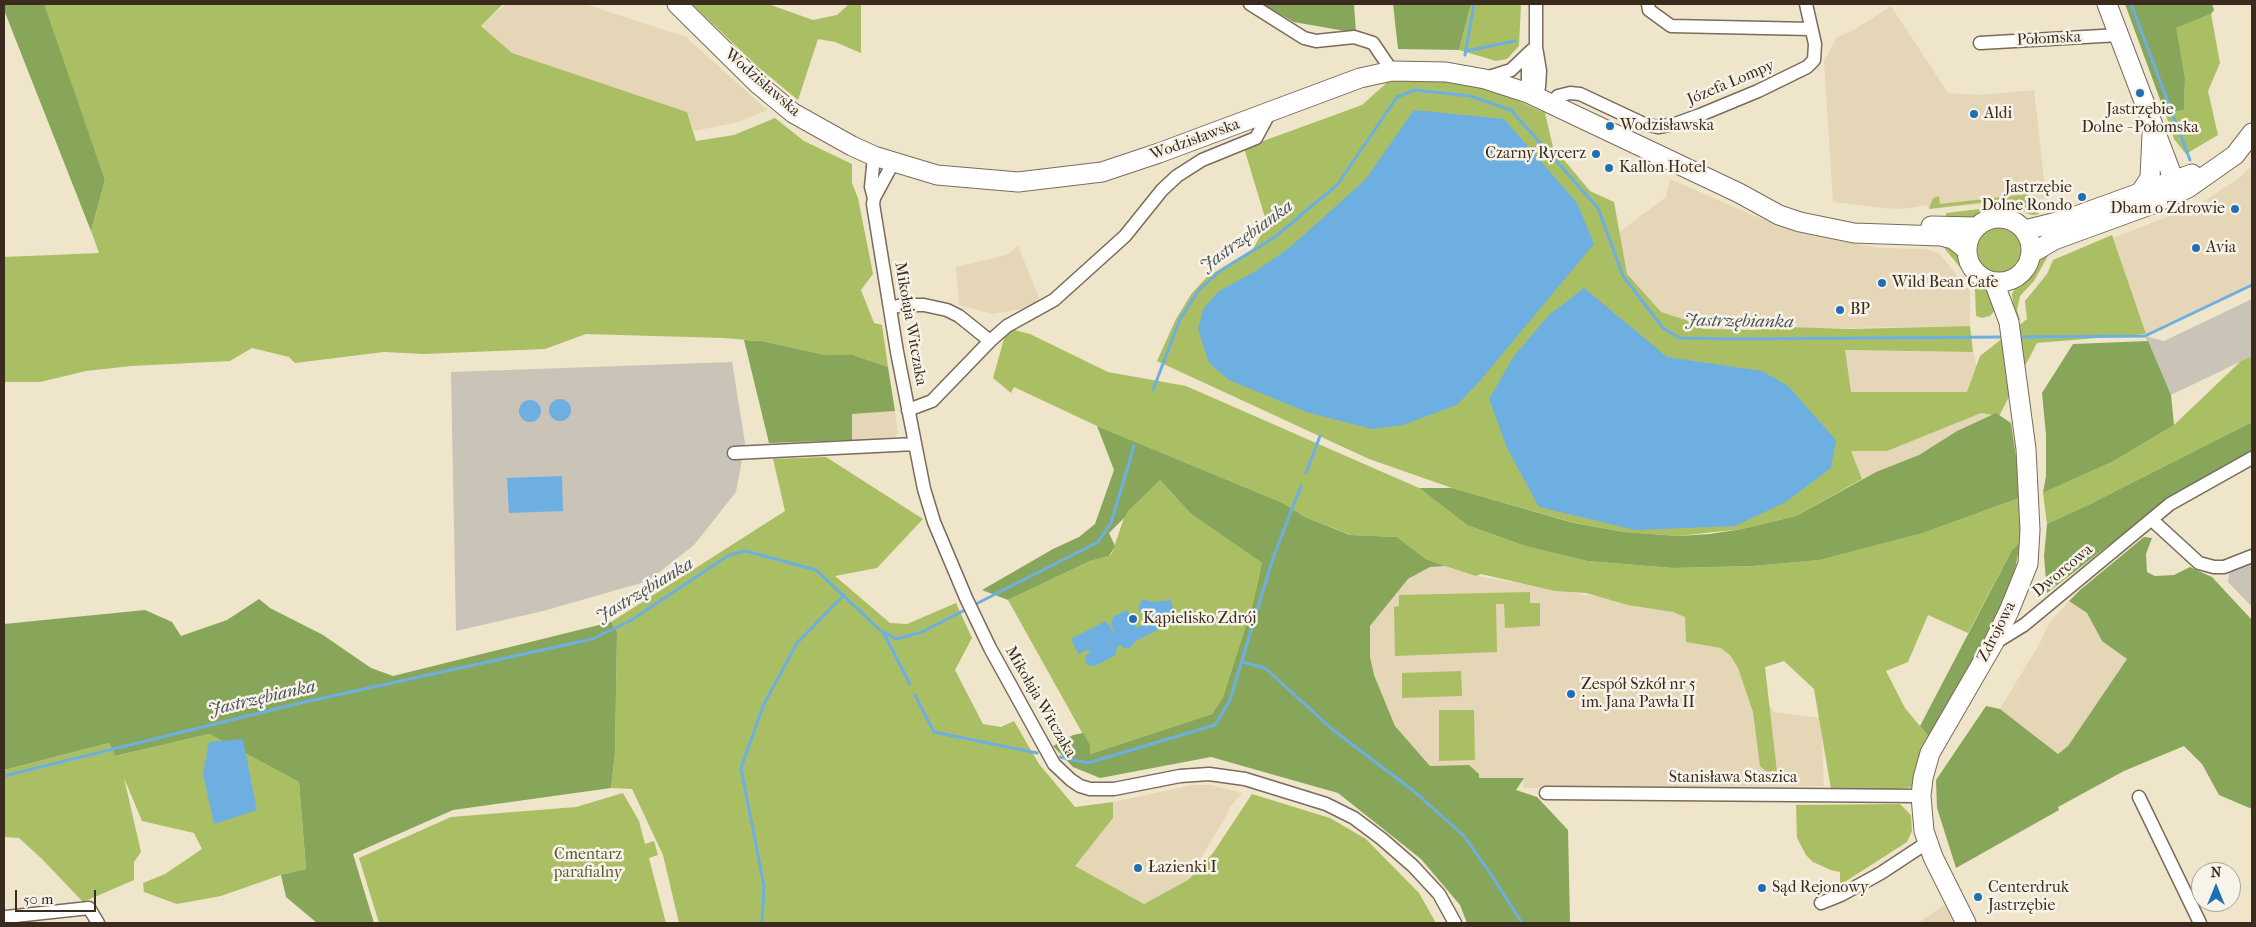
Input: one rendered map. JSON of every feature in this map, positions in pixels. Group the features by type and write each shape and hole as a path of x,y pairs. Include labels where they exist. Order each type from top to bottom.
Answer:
{"main road":[{"name":"Wodzisławska","path":"677,4 758,84 794,112 852,146 874,156 892,163 937,175 1018,182 1102,172 1360,78 1392,71 1446,72 1485,79 1531,95 1739,193 1779,215 1800,222 1854,233 1941,236 1953,239 1967,250"},
{"path":"2107,4 2170,170 2172,182"},
{"path":"2145,199 2150,178 2152,125"},
{"path":"2032,253 2054,240 2145,199 2172,182 2199,170 2249,136"},
{"path":"2025,230 2145,199 2173,196 2204,178 2235,155 2249,136"},
{"name":"Wodzisławska","path":"1739,193 1836,219 1869,224 1976,227"},
{"path":"1997,218 2013,221 2025,230 2032,253 2024,270 2001,281 1978,274 1968,259 1967,250 1968,242 1976,227 1982,222 1997,218"},
{"name":"Zdrojowa","path":"1966,923 1928,842 1924,830 1921,796 1923,778 1930,753 1993,644 2009,612 2028,564 2030,530 2027,466 2009,322 2001,281"}],"street":[{"path":"1250,4 1304,38 1316,41 1354,37 1373,43 1392,71"},
{"path":"1531,95 1528,63 1536,47 1536,4"},
{"path":"1648,4 1648,10 1671,26 1811,29"},
{"name":"Józefa Lompy","path":"1551,104 1558,96 1570,93 1575,94 1644,124 1658,127 1675,124 1758,92 1807,67 1814,60 1815,44 1806,4"},
{"name":"Połomska","path":"1980,43 2118,35"},
{"path":"1485,79 1511,70 1536,47"},
{"path":"908,410 932,401 1007,326 1054,300 1125,236 1162,190 1177,176 1202,160 1256,138 1270,112"},
{"name":"Mikołaja Witczaka","path":"874,156 871,187 890,308 908,410 934,522 975,617 1047,754 1062,773 1080,786 1101,790 1195,774 1226,775 1326,804 1354,818 1413,866 1439,894 1455,923"},
{"path":"874,198 892,163"},
{"path":"890,308 902,305 924,304 948,310 959,316 990,341"},
{"path":"734,453 915,444"},
{"name":"Dworcowa","path":"1993,644 2024,625 2170,504 2252,458"},
{"path":"2152,520 2199,563 2214,567 2224,567 2252,556"},
{"name":"Stanisława Staszica","path":"1546,793 1921,796"},
{"path":"2139,797 2200,923"},
{"path":"1821,903 1881,873 1928,842"},
{"path":"5,923 6,917 89,908 98,923"}],"shaded area":[{"path":"506,4 585,4 686,37 767,110 739,122 694,131 687,112 512,53 481,26"},
{"path":"1891,6 1948,93 1980,95 2034,90 2046,198 1929,209 1927,205 1903,209 1833,202 1824,61 1837,37 1852,31"},
{"path":"2252,165 2252,284 2145,336 2146,334 2113,238 2200,204 2243,175"},
{"path":"1670,179 1764,220 1830,239 1879,248 1926,249 1939,253 1970,291 1970,326 1722,330 1687,329 1675,326 1630,285 1615,235 1666,197"},
{"path":"1018,246 1040,300 1025,308 992,314 959,305 956,267 1007,255"},
{"path":"2252,299 2252,356 2171,395 2145,336 2164,341"},
{"path":"1810,350 1973,352 1978,372 1996,413 1957,431 1919,455 1862,479"},
{"path":"732,362 745,443 736,492 694,545 648,581 543,611 456,631 451,372"},
{"path":"895,411 898,433 893,439 852,440 852,414"},
{"path":"2252,562 2252,607 2228,582 2229,573 2242,563"},
{"name":"Zespół Szkół nr 5 im. Jana Pawła II","path":"1445,566 1476,576 1706,615 1774,712 1821,718 1824,786 1523,788 1523,778 1479,778 1430,766 1395,726 1374,675 1370,657 1370,626 1406,581 1430,567"},
{"path":"2069,601 2087,613 2102,641 2128,659 2068,746 2058,754 2000,709 2040,643 2048,625"},
{"path":"1193,785 1211,785 1242,793 1229,808 1188,880 1144,904 1074,866 1113,818 1113,802"},
{"path":"1945,905 1954,923 1918,923"}],"green space":[{"path":"4,4 44,4 105,180 91,231 4,10"},
{"path":"43,4 503,4 481,26 512,53 687,112 696,141 734,135 775,118 804,141 852,164 852,183 858,198 873,274 861,290 874,323 882,325 888,367 853,355 825,355 762,341 586,334 545,349 424,354 384,352 295,363 289,357 252,348 230,361 131,366 86,371 40,382 4,382 4,257 99,253 91,231 105,180"},
{"path":"692,4 768,4 813,20 837,15 849,4 861,4 861,53 835,42 818,39 798,100 758,67"},
{"path":"1262,4 1354,4 1356,33 1294,22"},
{"path":"1393,4 1471,4 1459,50 1398,49"},
{"path":"1471,4 1521,4 1519,46 1507,59 1496,61 1459,50"},
{"path":"2125,4 2212,4 2214,10 2211,14 2176,28 2185,78 2184,110 2165,113"},
{"path":"2211,14 2220,63 2208,91 2218,135 2186,154 2174,139 2165,113 2184,110 2185,78 2175,28"},
{"path":"1435,77 1497,91 1545,113 1553,147 1590,191 1614,202 1627,274 1661,312 1686,320 1703,329 1753,330 1786,327 1850,329 1970,326 1973,352 1845,350 1851,392 1967,392 1980,356 2027,319 2025,301 2047,274 2053,260 2112,235 2146,334 2037,343 1999,416 1981,413 1887,451 1851,451 1862,479 1796,516 1742,529 1678,536 1624,532 1575,523 1452,488 1369,459 1157,361 1176,319 1192,293 1207,277 1253,249 1267,224 1244,148 1362,105 1391,79"},
{"path":"2028,194 2030,202 2039,214 2028,214 2004,200 1929,209 1933,198 1939,196 1940,204"},
{"path":"1996,207 2012,211 2032,221 2023,222 2010,215 1997,214 1989,215 1976,222 1945,223 1946,213"},
{"path":"1995,228 2003,228 2012,232 2018,238 2022,251 2018,264 2012,270 2003,274 1995,274 1986,270 1980,264 1976,255 1976,247 1980,238 1986,232"},
{"path":"1944,241 1962,257 1964,267 1972,277 1991,291 1995,310 1990,316 1982,318 1976,316 1975,290 1971,281 1945,249"},
{"path":"2049,254 2034,281 2020,296 2017,310 2020,320 2015,320 2012,294 2015,288 2034,270 2038,257"},
{"path":"1007,328 1030,334 1108,372 1186,386 1419,488 1467,525 1525,546 1587,561 1673,568 1753,566 1820,560 1923,533 2022,497 2020,542 2012,550 1968,633 1928,615 1908,662 1886,671 1905,708 1929,737 1915,787 1832,795 1814,689 1784,661 1765,667 1778,781 1760,766 1753,712 1738,668 1730,655 1721,648 1686,642 1685,617 1673,612 1628,605 1586,593 1555,591 1481,574 1476,576 1426,559 1397,537 1351,535 1305,517 1283,503 1097,426 1014,387 1011,393 993,378"},
{"path":"744,340 762,341 825,355 853,355 888,367 895,411 852,414 852,440 769,443"},
{"path":"2148,341 2171,395 2174,425 2114,461 2043,493 2046,476 2046,435 2042,393 2073,344"},
{"path":"2252,356 2252,422 2047,524 2043,493 2114,461 2174,425 2241,361"},
{"path":"1996,413 2011,423 2022,497 1923,533 1820,560 1753,566 1673,568 1587,561 1525,546 1467,525 1419,488 1452,488 1574,523 1624,532 1678,536 1710,534 1742,529 1796,516 1876,472 1919,455 1957,431"},
{"path":"2252,422 2252,452 2168,499 2047,593 2044,556 2047,524"},
{"path":"1097,426 1283,503 1305,517 1350,535 1397,537 1426,559 1445,566 1430,567 1408,579 1370,626 1370,657 1374,675 1395,726 1430,766 1469,765 1479,774 1479,778 1524,778 1516,790 1537,797 1568,830 1570,922 1572,923 1467,923 1460,905 1421,859 1338,793 1211,757 1100,778 1073,767 1053,746 1073,735 1083,733 1090,745 1090,754 1212,714 1223,697 1253,603 1262,563 1191,514 1160,480 1127,512 1125,517 1109,533 1115,546 1109,556 1090,561 1008,600 982,590 1053,549 1079,537 1095,524 1114,470"},
{"path":"826,457 923,519 877,568 835,576 890,623 907,624 956,603 972,638 955,670 983,724 1001,727 1014,721 1039,764 1075,807 1113,802 1113,818 1075,866 1144,904 1188,880 1213,853 1252,794 1330,818 1366,839 1419,893 1436,923 679,923 663,855 632,789 611,788 615,753 617,632 611,622 785,511 773,459"},
{"name":"Kąpielisko Zdrój","path":"1160,480 1191,514 1262,563 1253,603 1223,697 1212,714 1090,754 1089,745 1008,600 1090,561 1109,556 1112,553 1126,512"},
{"path":"2144,537 2152,538 2146,554 2147,572 2155,576 2174,575 2190,567 2212,577 2252,620 2252,809 2219,795 2202,764 2184,746 2124,771 2058,807 2059,810 1956,868 1937,808 1936,780 1986,706 2000,709 2058,754 2068,746 2127,659 2102,641 2087,613 2069,601"},
{"path":"2020,542 2016,565 2005,603 1988,643 1929,737 1920,726 2012,550"},
{"path":"1530,592 1530,603 1540,603 1540,626 1505,628 1504,604 1496,604 1497,652 1395,656 1394,607 1399,606 1399,595"},
{"path":"259,599 270,608 323,635 371,668 393,676 611,622 617,632 615,753 611,788 453,810 353,854 374,923 317,923 286,897 281,875 306,869 299,782 209,734 115,756 109,743 4,770 4,624 145,610 172,622 181,636 227,620"},
{"path":"1461,671 1462,696 1402,698 1402,673"},
{"path":"1439,710 1474,710 1475,760 1439,761"},
{"path":"209,734 299,782 306,869 281,875 221,896 177,904 144,892 143,883 165,874 202,849 194,833 142,821 124,778 141,852 134,862 134,880 83,902 19,838 4,837 4,770 109,743 115,756"},
{"name":"Cmentarz parafialny","path":"623,793 639,821 645,844 654,841 658,855 649,858 666,923 379,923 359,858 451,817 576,807"},
{"path":"1900,804 1911,815 1912,831 1907,842 1840,885 1840,872 1813,862 1806,855 1797,838 1796,805"}],"water":[{"path":"1414,110 1504,119 1577,203 1594,244 1478,383 1457,405 1403,425 1372,429 1309,413 1229,380 1209,363 1198,330 1203,309 1219,291 1254,272 1288,249 1365,180"},
{"path":"1584,288 1667,357 1762,371 1788,386 1836,440 1831,468 1786,502 1735,526 1635,530 1539,507 1507,448 1489,399 1514,356 1549,315"},
{"path":"556,399 564,399 571,406 571,414 564,421 556,421 549,414 549,406"},
{"path":"526,400 534,400 541,407 541,415 534,422 526,422 519,415 519,407"},
{"path":"562,476 563,511 509,513 507,478"},
{"path":"1142,599 1153,602 1171,600 1175,618 1171,623 1136,641 1130,648 1117,646 1116,655 1095,666 1090,666 1085,662 1086,655 1090,652 1089,649 1078,654 1071,639 1106,621 1115,635 1111,625 1113,617 1127,610 1136,627 1142,626 1146,620 1138,608"},
{"path":"243,739 257,810 214,824 203,774 209,742"}],"waterway":[{"path":"1465,55 1474,4"},
{"path":"2131,4 2190,160"},
{"path":"1466,51 1515,41"},
{"name":"Jastrzębianka","path":"1153,390 1180,319 1199,290 1220,271 1275,237 1338,184 1397,97 1415,90 1470,96 1511,110 1598,208 1623,276 1663,328 1680,338 2005,337"},
{"name":"Jastrzębianka","path":"2017,337 2145,336 2252,285"},
{"path":"1306,473 1320,436"},
{"name":"Jastrzębianka","path":"972,606 1098,542 1111,523 1134,446"},
{"path":"1060,757 1088,763 1215,725 1230,700 1273,558 1301,486"},
{"name":"Jastrzębianka","path":"4,776 296,704 592,639 630,621 729,555 746,551 816,570 880,630 896,639 922,632 967,609"},
{"path":"762,923 764,886 741,768 764,704 797,643 844,595"},
{"path":"883,632 910,684"},
{"path":"1242,662 1265,668 1332,729 1415,792 1464,836 1522,923"},
{"path":"915,695 934,732 1037,753"}],"place":[{"name":"Jastrzębie Dolne - Połomska","path":"2140,93"},
{"name":"Aldi","path":"1974,114"},
{"name":"Wodzisławska","path":"1610,126"},
{"name":"Czarny Rycerz","path":"1596,154"},
{"name":"Kallon Hotel","path":"1609,168"},
{"name":"Jastrzębie Dolne Rondo","path":"2082,197"},
{"name":"Dbam o Zdrowie","path":"2235,209"},
{"name":"Avia","path":"2196,248"},
{"name":"Wild Bean Cafe","path":"1882,283"},
{"name":"BP","path":"1840,310"},
{"name":"Kąpielisko Zdrój","path":"1133,619"},
{"name":"Zespół Szkół nr 5 im. Jana Pawła II","path":"1571,694"},
{"name":"Łazienki I","path":"1138,868"},
{"name":"Sąd Rejonowy","path":"1762,888"},
{"name":"Centerdruk Jastrzębie","path":"1978,897"}]}
